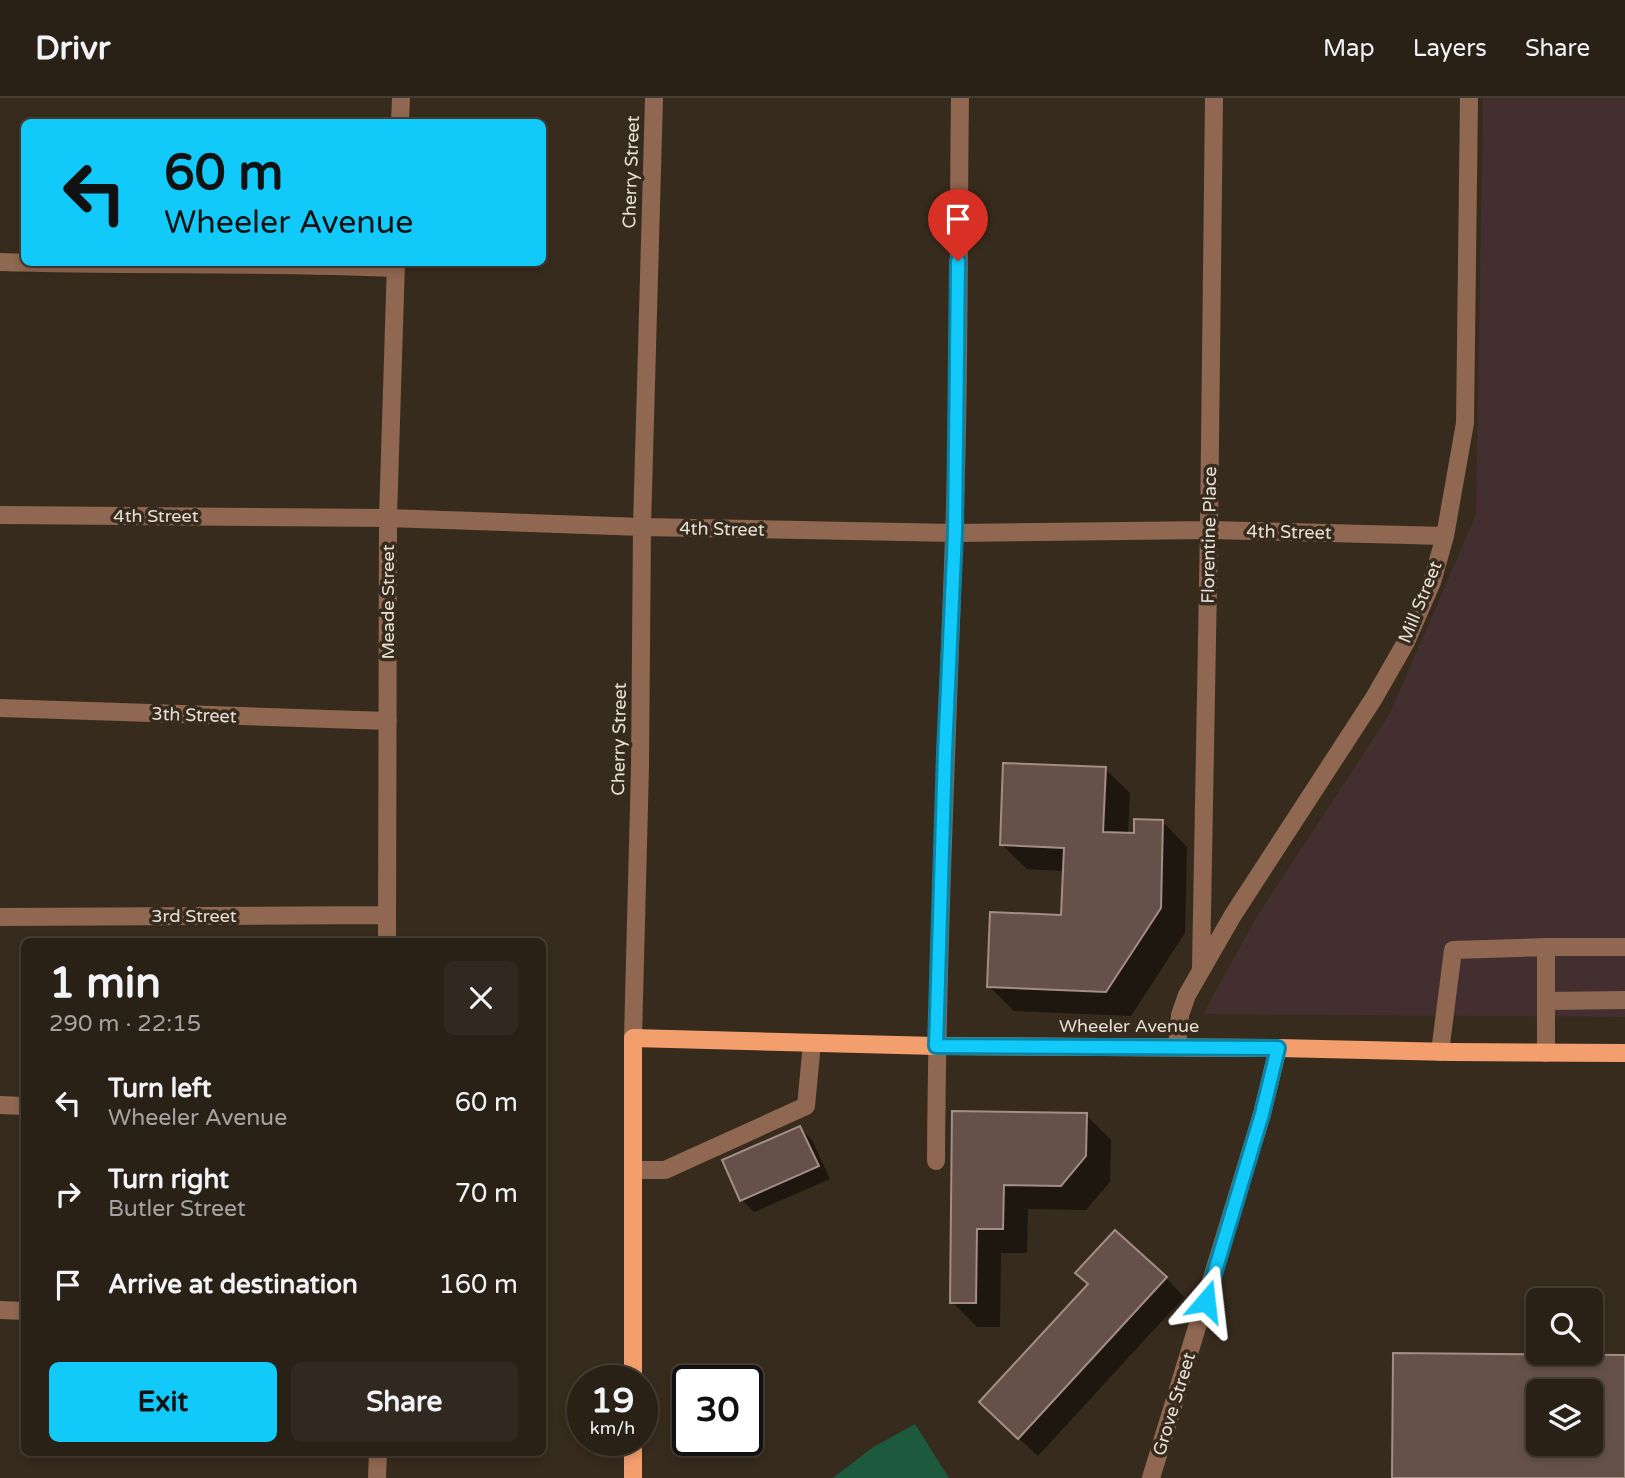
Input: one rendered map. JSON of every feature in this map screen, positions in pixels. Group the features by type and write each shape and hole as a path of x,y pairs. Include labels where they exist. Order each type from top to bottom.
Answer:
{"main road":[{"name":"Wheeler Avenue","path":"633,1038 936,1046 1625,1052"},
{"name":"Cherry Street","path":"633,1038 633,1365"},
{"path":"633,1456 633,1478"}],"street":[{"path":"400,119 401,98"},
{"name":"Cherry Street","path":"633,1038 640,767 642,527 654,98"},
{"path":"936,1161 936,1046 944,765 955,533 960,98"},
{"name":"Florentine Place","path":"1201,972 1214,98"},
{"name":"Mill Street","path":"1177,1047 1180,1015 1187,995 1233,915 1374,698 1406,642 1432,582 1445,536 1465,423 1469,98"},
{"path":"0,262 21,263"},
{"name":"Meade Street","path":"387,938 388,518 396,266"},
{"name":"4th Street","path":"0,515 388,518 642,527 955,533 1209,530 1445,536"},
{"name":"3th Street","path":"0,708 388,721"},
{"name":"3rd Street","path":"0,917 387,915"},
{"path":"1546,947 1546,1053"},
{"path":"1440,1052 1453,950 1625,947"},
{"path":"1547,1000 1625,1000"},
{"path":"633,1171 665,1170 806,1107 811,1043"},
{"name":"Grove Street","path":"1151,1478 1262,1114 1278,1048"},
{"path":"0,1105 21,1106"},
{"path":"0,1310 21,1311"},
{"path":"377,1478 378,1456"}],"shaded area":[{"path":"1483,98 1625,98 1625,1017 1203,1014 1256,918 1390,713 1476,515"}],"green space":[{"path":"915,1424 949,1478 833,1478 872,1448"}],"building":[{"path":"1003,763 1106,767 1103,832 1134,833 1134,819 1163,820 1161,908 1106,992 987,987 990,912 1061,915 1064,848 1000,845"},
{"path":"952,1111 1087,1113 1086,1156 1061,1186 1004,1185 1003,1229 977,1229 976,1303 950,1303"},
{"path":"800,1126 819,1166 740,1201 722,1160"},
{"path":"1115,1230 1167,1277 1018,1439 979,1402 1088,1284 1075,1273"},
{"path":"1393,1353 1526,1354 1526,1365 1603,1365 1603,1355 1625,1355 1625,1478 1392,1478"}],"route":[{"path":"958,261 955,533 936,1046 1278,1048 1262,1114 1206,1301"}]}
